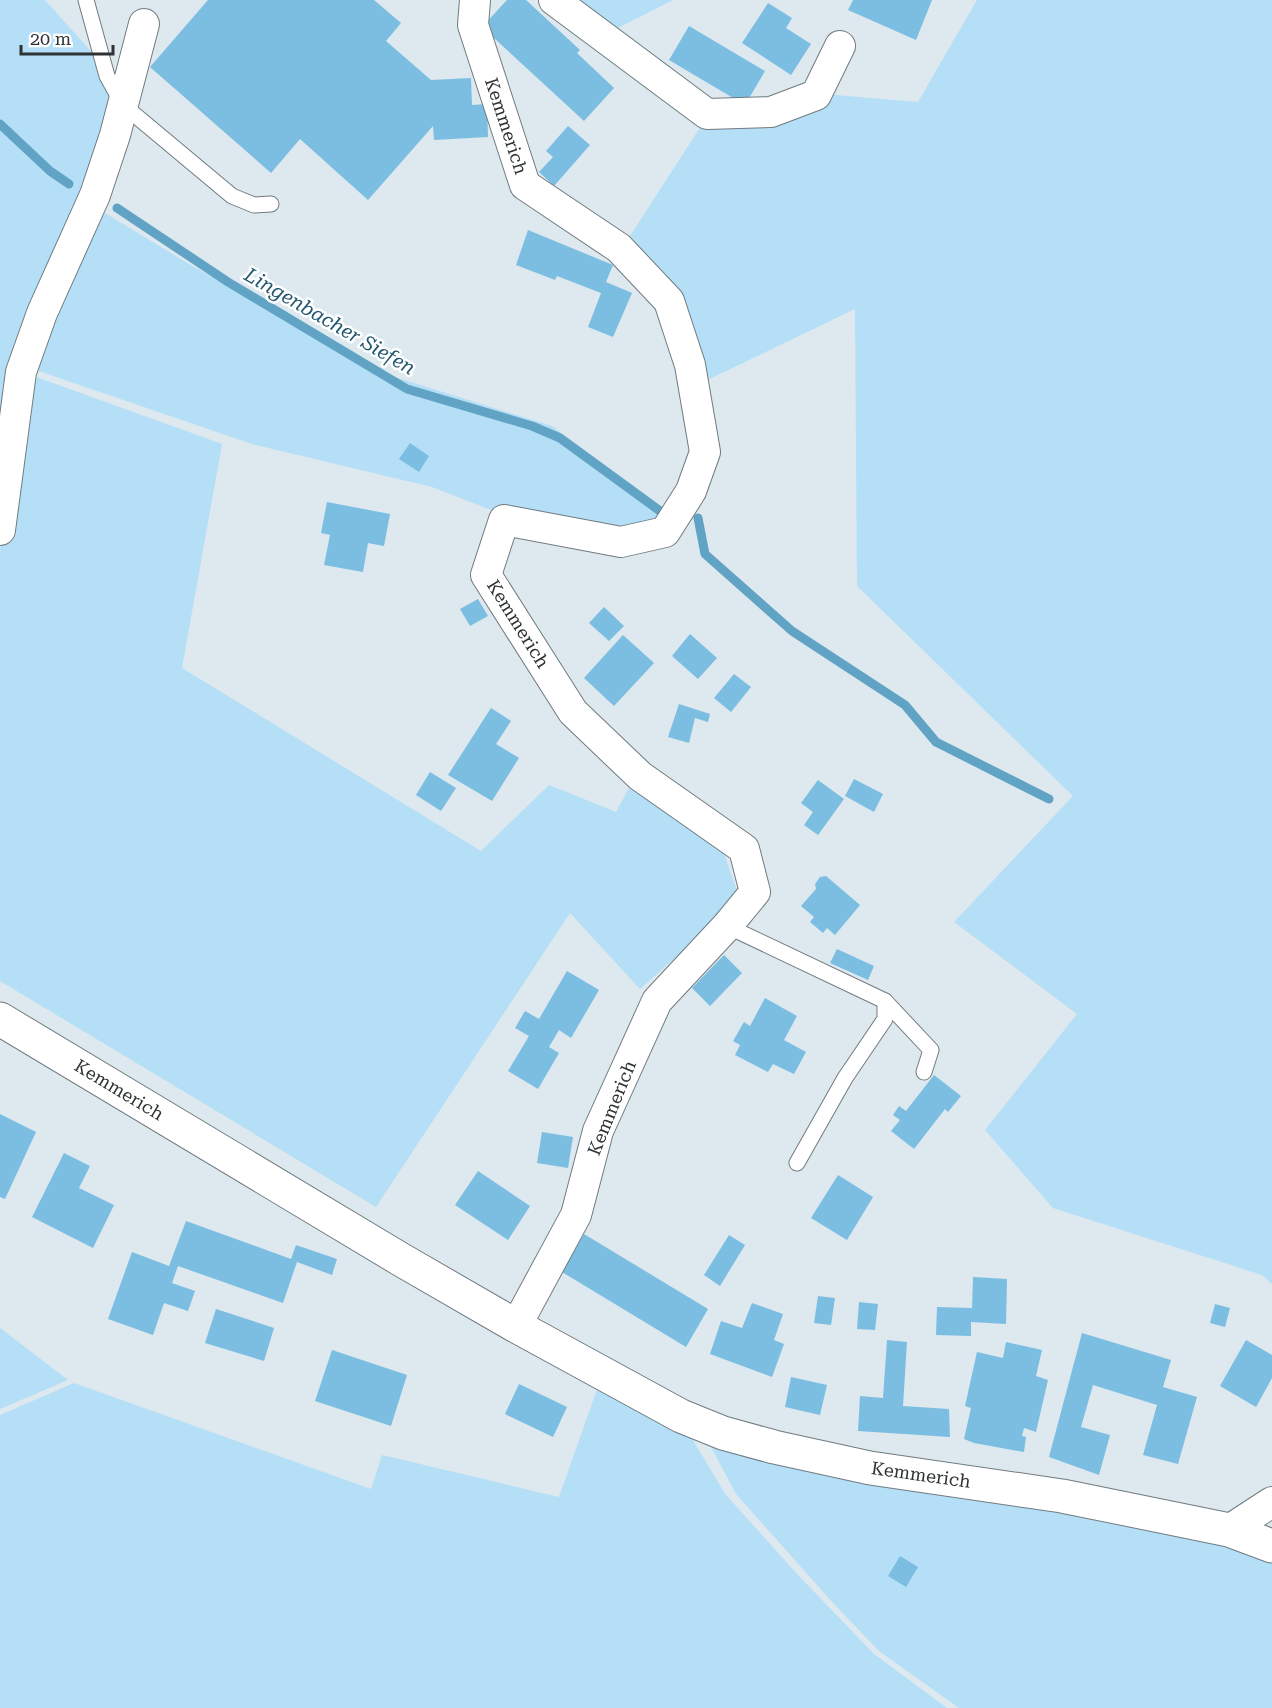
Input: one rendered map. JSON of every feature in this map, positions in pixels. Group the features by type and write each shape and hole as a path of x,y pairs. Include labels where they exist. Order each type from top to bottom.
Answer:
{"street":[{"name":"Kemmerich","path":"475,0 473,25 525,185 619,248 669,301 690,365 705,452 691,491 664,532 621,542 504,520 486,575 573,712 640,776 744,849 754,892 727,926 657,1001 598,1131 576,1215 516,1326"},
{"path":"554,0 707,114 771,112 816,94 840,46"},
{"path":"0,530 21,372 42,313 95,195 115,135 144,24"},
{"name":"Kemmerich","path":"0,1019 400,1259 516,1326 681,1416 743,1439 870,1468 1062,1496 1229,1530 1272,1546"},
{"path":"1229,1530 1272,1502"}],"lane":[{"path":"86,0 107,76 123,105 232,196 254,205 271,204"},
{"path":"727,926 885,1001 931,1050 924,1072"},
{"path":"796,1163 845,1078 885,1019 885,1001"}],"shaded area":[{"path":"0,0 45,0 121,85 88,187 0,501"},
{"path":"563,0 673,0 608,33"},
{"path":"977,0 1272,0 1272,1284 1262,1275 1053,1208 985,1130 1077,1014 954,922 1073,796 857,586 855,309 697,385 674,301 630,236 705,120 823,94 918,102"},
{"path":"100,210 189,264 382,373 552,426 670,518 620,537 504,515 432,487 252,444 30,368"},
{"path":"28,374 222,444 182,668 481,851 549,785 616,812 629,788 721,845 738,894 720,918 640,989 570,913 376,1207 0,981 0,554 2,528"},
{"path":"0,1328 68,1380 0,1409"},
{"path":"600,1381 678,1416 726,1495 797,1574 874,1654 947,1708 0,1708 0,1415 74,1383 371,1489 382,1455 559,1497"},
{"path":"701,1428 1219,1541 1272,1561 1272,1708 959,1708 879,1651 834,1604 736,1494"}],"building":[{"path":"208,0 374,0 401,23 386,41 431,80 471,78 472,105 487,104 488,137 434,140 433,126 368,200 300,139 271,173 150,67"},
{"path":"507,0 526,0 580,50 577,53 614,88 584,121 482,27"},
{"path":"853,0 932,0 916,40 848,10"},
{"path":"768,3 792,18 786,28 811,44 791,75 742,43"},
{"path":"689,26 765,71 745,105 669,60"},
{"path":"568,126 590,145 554,186 539,172 553,157 546,151"},
{"path":"528,230 613,265 606,282 632,293 613,337 588,327 601,293 557,276 555,280 516,265"},
{"path":"410,443 429,456 419,472 399,459"},
{"path":"327,502 390,514 384,546 368,543 363,572 324,565 330,535 321,533"},
{"path":"478,599 488,616 470,626 460,609"},
{"path":"604,607 624,626 609,641 589,623"},
{"path":"690,634 717,658 698,679 672,656"},
{"path":"623,635 654,663 614,706 584,678"},
{"path":"734,674 751,687 731,712 714,698"},
{"path":"679,704 710,714 708,722 695,718 689,743 668,737"},
{"path":"491,708 511,721 496,744 519,758 492,801 448,775"},
{"path":"430,772 456,788 441,811 416,795"},
{"path":"854,779 883,794 874,812 845,796"},
{"path":"818,780 844,799 818,835 804,825 813,812 801,803"},
{"path":"826,876 860,905 835,935 827,928 823,933 810,922 814,917 801,906 816,889 815,884 820,877"},
{"path":"837,949 874,966 868,980 830,963"},
{"path":"724,955 742,973 710,1006 692,988"},
{"path":"567,971 599,990 571,1038 559,1030 549,1047 559,1053 538,1089 508,1071 529,1036 515,1028 525,1011 539,1019"},
{"path":"765,998 797,1016 784,1040 806,1052 794,1074 773,1064 768,1072 735,1055 740,1045 733,1041 744,1022 750,1026"},
{"path":"934,1075 961,1096 948,1112 945,1109 914,1149 891,1131 900,1120 893,1115 899,1106 906,1111"},
{"path":"0,1114 36,1132 5,1199 0,1197"},
{"path":"542,1132 573,1137 568,1168 537,1163"},
{"path":"64,1153 90,1166 79,1188 114,1205 93,1248 32,1217"},
{"path":"478,1171 530,1206 508,1240 455,1205"},
{"path":"838,1175 873,1197 847,1240 811,1218"},
{"path":"186,1221 291,1259 296,1245 337,1259 332,1275 297,1262 283,1303 178,1266 172,1283 195,1291 188,1311 164,1303 153,1335 108,1319 132,1252 169,1266"},
{"path":"584,1234 708,1309 686,1347 562,1272"},
{"path":"729,1235 745,1245 720,1286 704,1275"},
{"path":"973,1277 1007,1279 1006,1324 971,1322 971,1336 936,1335 937,1307 972,1308"},
{"path":"818,1296 835,1298 831,1325 814,1323"},
{"path":"859,1302 878,1304 875,1330 857,1329"},
{"path":"752,1303 783,1314 774,1340 784,1344 772,1377 710,1354 721,1321 742,1328"},
{"path":"1215,1304 1230,1308 1225,1327 1210,1323"},
{"path":"216,1309 274,1328 264,1361 205,1343"},
{"path":"1082,1333 1171,1360 1163,1387 1197,1397 1178,1464 1143,1455 1157,1405 1093,1385 1081,1427 1110,1435 1099,1475 1049,1457"},
{"path":"887,1340 907,1342 903,1406 949,1409 950,1437 858,1431 860,1396 883,1398"},
{"path":"1246,1340 1272,1355 1272,1378 1256,1407 1220,1386"},
{"path":"1006,1342 1042,1350 1036,1376 1048,1380 1036,1432 1024,1428 1022,1436 1026,1437 1024,1452 964,1439 971,1408 965,1406 977,1352 1003,1358"},
{"path":"332,1350 407,1375 391,1426 315,1401"},
{"path":"791,1377 827,1385 820,1415 785,1407"},
{"path":"519,1384 567,1407 553,1437 505,1414"},
{"path":"900,1556 918,1567 906,1587 888,1576"}],"waterway":[{"name":"Lingenbacher Siefen","path":"0,124 50,171 69,184"},
{"name":"Lingenbacher Siefen","path":"117,208 228,282 407,389 532,426 560,438 660,511"},
{"name":"Lingenbacher Siefen","path":"698,518 705,554 792,631 905,705 936,742 1049,799"}]}
